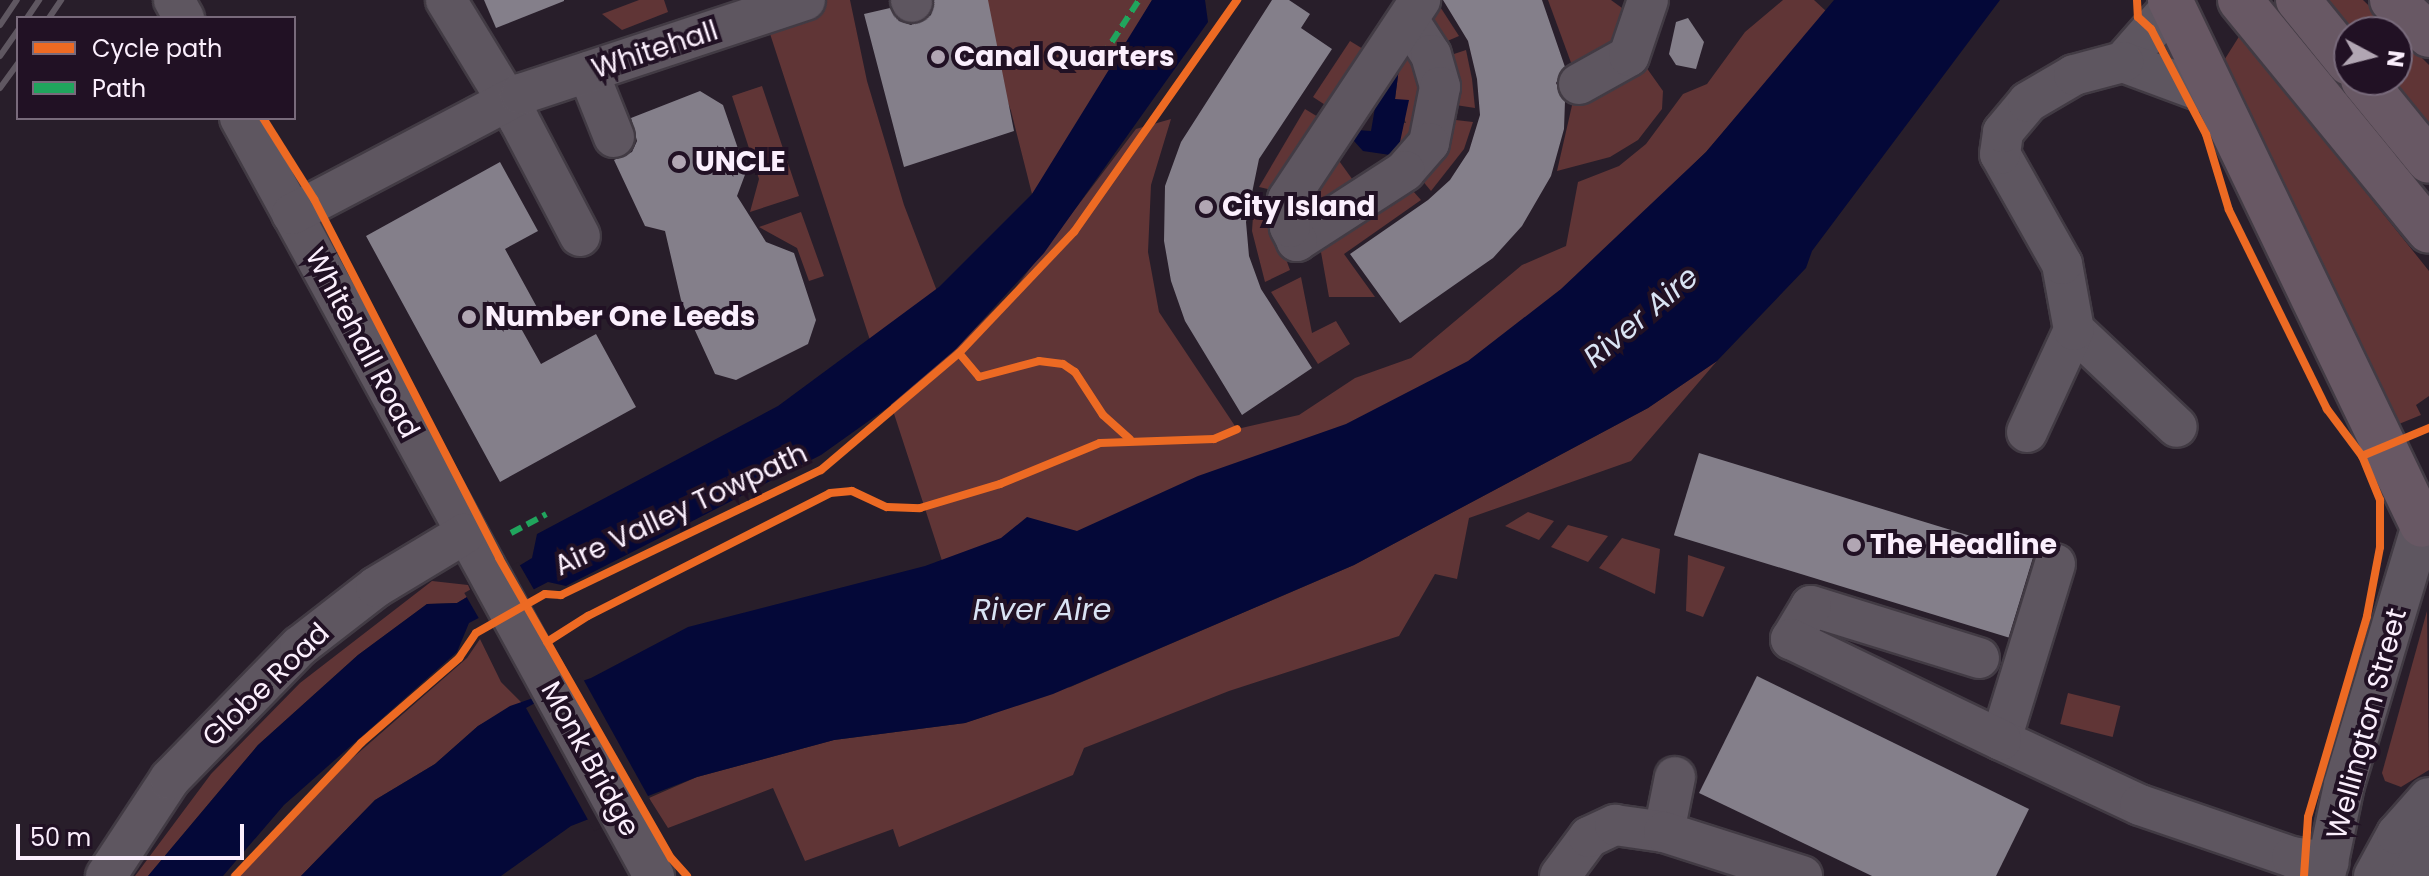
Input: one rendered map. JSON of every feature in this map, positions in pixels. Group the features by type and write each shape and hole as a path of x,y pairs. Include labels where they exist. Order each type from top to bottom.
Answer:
{"highway":[{"path":"2240,0 2429,231"},
{"path":"2298,0 2333,43"},
{"path":"2392,0 2429,35"},
{"path":"2171,2 2422,525"},
{"path":"2376,96 2429,161"}],"street":[{"path":"446,0 580,236"},
{"name":"Whitehall","path":"292,214 506,102 805,0"},
{"path":"1579,84 1629,56 1648,0"},
{"path":"2123,62 2171,2"},
{"path":"1414,11 1440,87 1429,143 1405,171 1297,241 1290,227 1288,199 1414,11"},
{"path":"2027,432 2074,330 2062,264 2000,154 2003,132 2028,102 2074,75 2123,62 2217,97"},
{"path":"588,72 614,137"},
{"name":"Whitehall Road","path":"240,120 244,161 292,214 474,550"},
{"path":"2074,330 2177,427"},
{"name":"Wellington Street","path":"2327,869 2344,785 2422,525"},
{"name":"Monk Bridge","path":"474,550 652,871"},
{"name":"Globe Road","path":"106,876 170,779 300,646 376,587 474,550"},
{"path":"2001,740 2055,564"},
{"path":"1979,658 1811,606 1791,639 2140,805 2327,869"},
{"path":"1664,832 1675,777"},
{"name":"Wellington Street","path":"2374,876 2397,834 2429,798"},
{"path":"1560,876 1589,837 1615,825 1664,832 1802,876"},
{"path":"2410,876 2429,847"}],"shaded area":[{"path":"639,0 664,0 668,12 622,30 602,14"},
{"path":"759,0 850,0 867,81 904,205 958,346 1016,287 1136,129 1171,119 1151,185 1148,252 1159,312 1237,429 1299,415 1355,378 1411,358 1522,265 1566,246 1578,182 1619,166 1646,144 1683,94 1707,84 1745,32 1783,0 1814,0 1827,12 1706,152 1566,290 1068,688 1354,565 1648,408 1717,361 1631,461 1469,518 1457,579 1435,574 1399,636 1229,691 1084,748 1073,775 899,847 893,829 805,861 773,788 668,828 649,798 697,777 834,740 965,723 992,714"},
{"path":"972,0 1152,0 1062,159 1032,194 1011,111"},
{"path":"1548,0 1611,0 1622,8 1623,24 1605,53 1573,68"},
{"path":"2324,0 2363,0 2380,16 2337,16"},
{"path":"1437,2 1459,36 1438,45 1427,26"},
{"path":"2240,35 2429,271 2429,396 2416,405 2421,415 2399,424 2223,62"},
{"path":"1350,41 1368,52 1336,112 1313,97"},
{"path":"2413,49 2429,65 2429,131 2402,96 2413,96"},
{"path":"1411,50 1425,74 1414,136 1397,156 1400,122 1406,123 1395,99 1400,60"},
{"path":"1466,50 1475,108 1449,104 1442,58"},
{"path":"1641,60 1663,91 1662,109 1638,140 1610,157 1557,171 1573,101 1600,97"},
{"path":"762,86 799,196 750,212 759,179 732,96"},
{"path":"1305,109 1328,123 1284,193 1259,187"},
{"path":"1447,119 1473,122 1464,149 1431,191 1416,173"},
{"path":"1337,158 1355,183 1316,210 1311,199"},
{"path":"1405,182 1421,200 1344,254 1375,297 1329,297 1319,241"},
{"path":"1254,201 1283,206 1283,251 1290,270 1265,282 1252,231"},
{"path":"801,212 824,276 809,281 797,248 759,227"},
{"path":"1301,277 1312,333 1336,321 1350,344 1318,364 1271,292"},
{"path":"1528,512 1554,521 1539,540 1505,526"},
{"path":"1568,525 1608,536 1588,562 1551,547"},
{"path":"1622,538 1660,549 1655,594 1599,568"},
{"path":"1688,555 1725,567 1703,617 1686,611"},
{"path":"432,581 468,585 472,594 457,603 427,604 358,655 258,745 148,876 135,876 211,774 300,683"},
{"path":"2427,611 2429,770 2401,787 2385,781 2382,773"},
{"path":"480,639 501,682 522,703 478,726 435,764 375,800 301,876 239,876 293,810 467,658"},
{"path":"2068,693 2120,706 2113,737 2060,724"}],"water":[{"path":"1152,0 1205,0 1208,22 1044,253 956,349 887,408 821,455 566,586 548,582 469,623 457,652 284,805 223,876 148,876 258,745 358,655 427,604 457,603 532,558 537,534 778,406 939,287 1032,194"},
{"name":"River Aire","path":"1834,0 2000,0 1812,251 1806,268 1717,361 1648,408 1354,565 1053,694 965,723 834,740 697,777 571,826 501,876 301,876 375,800 435,764 478,726 510,706 591,678 688,627 925,566 1001,538 1027,517 1077,531 1198,476 1346,424 1468,361 1561,289 1706,152"},
{"path":"1400,60 1395,99 1409,100 1397,156 1363,151 1354,141 1357,130 1371,131 1378,90"}],"pier":[{"path":"518,562 536,593 482,624 464,593"},
{"path":"582,677 650,800 594,831 526,708"}],"building":[{"path":"484,0 564,0 564,1 496,28"},
{"name":"Canal Quarters","path":"934,0 988,0 1014,131 904,167 864,14 890,8 899,21 911,25 931,15"},
{"name":"City Island","path":"1272,0 1289,0 1310,14 1301,28 1332,49 1259,159 1246,222 1249,256 1261,289 1312,368 1242,415 1185,321 1171,281 1164,241 1165,186 1181,142"},
{"name":"City Island","path":"1443,0 1542,0 1565,67 1556,83 1565,101 1564,129 1551,176 1522,226 1493,258 1400,323 1350,254 1428,200 1450,180 1469,151 1480,115 1477,79 1468,41"},
{"path":"1688,18 1704,42 1696,69 1676,65 1669,54 1676,22"},
{"path":"700,91 723,105 746,172 737,196 766,242 794,253 816,320 808,344 736,380 715,374 681,300 665,231 645,226 614,160 632,152 637,141 631,118"},
{"name":"Number One Leeds","path":"500,162 538,231 505,249 539,311 518,323 541,364 596,334 636,407 500,482 366,236"},
{"name":"The Headline","path":"1699,453 2034,555 2009,638 1674,535"},
{"path":"1757,676 2029,809 1996,876 1872,876 1699,793"}],"railway":[{"path":"0,25 17,0"},
{"path":"28,16 39,0"},
{"path":"50,16 61,0"},
{"path":"0,56 16,33"},
{"path":"0,88 16,66"}],"marked path":[{"path":"1102,57 1139,0"},
{"path":"511,533 546,514"}],"cycle path":[{"name":"Aire Valley Towpath","path":"235,876 361,743 459,658 476,633 545,594 561,595 821,470 959,353 1074,232 1237,0"},
{"path":"2137,0 2138,17 2151,29 2206,134 2229,210 2327,409 2362,456"},
{"path":"264,120 314,199 499,558 671,858 687,876"},
{"path":"959,353 979,377 1039,361 1063,364 1075,372 1103,415 1130,439"},
{"path":"2304,876 2308,817 2367,616 2380,547 2380,500 2362,456 2429,428"},
{"path":"547,642 588,616 830,493 852,491 887,507 920,508 1000,484 1100,443 1214,439 1237,429"}],"place":[{"name":"Canal Quarters","path":"938,57"},
{"name":"UNCLE","path":"679,162"},
{"name":"City Island","path":"1206,207"},
{"name":"Number One Leeds","path":"469,317"},
{"name":"The Headline","path":"1854,545"}]}
